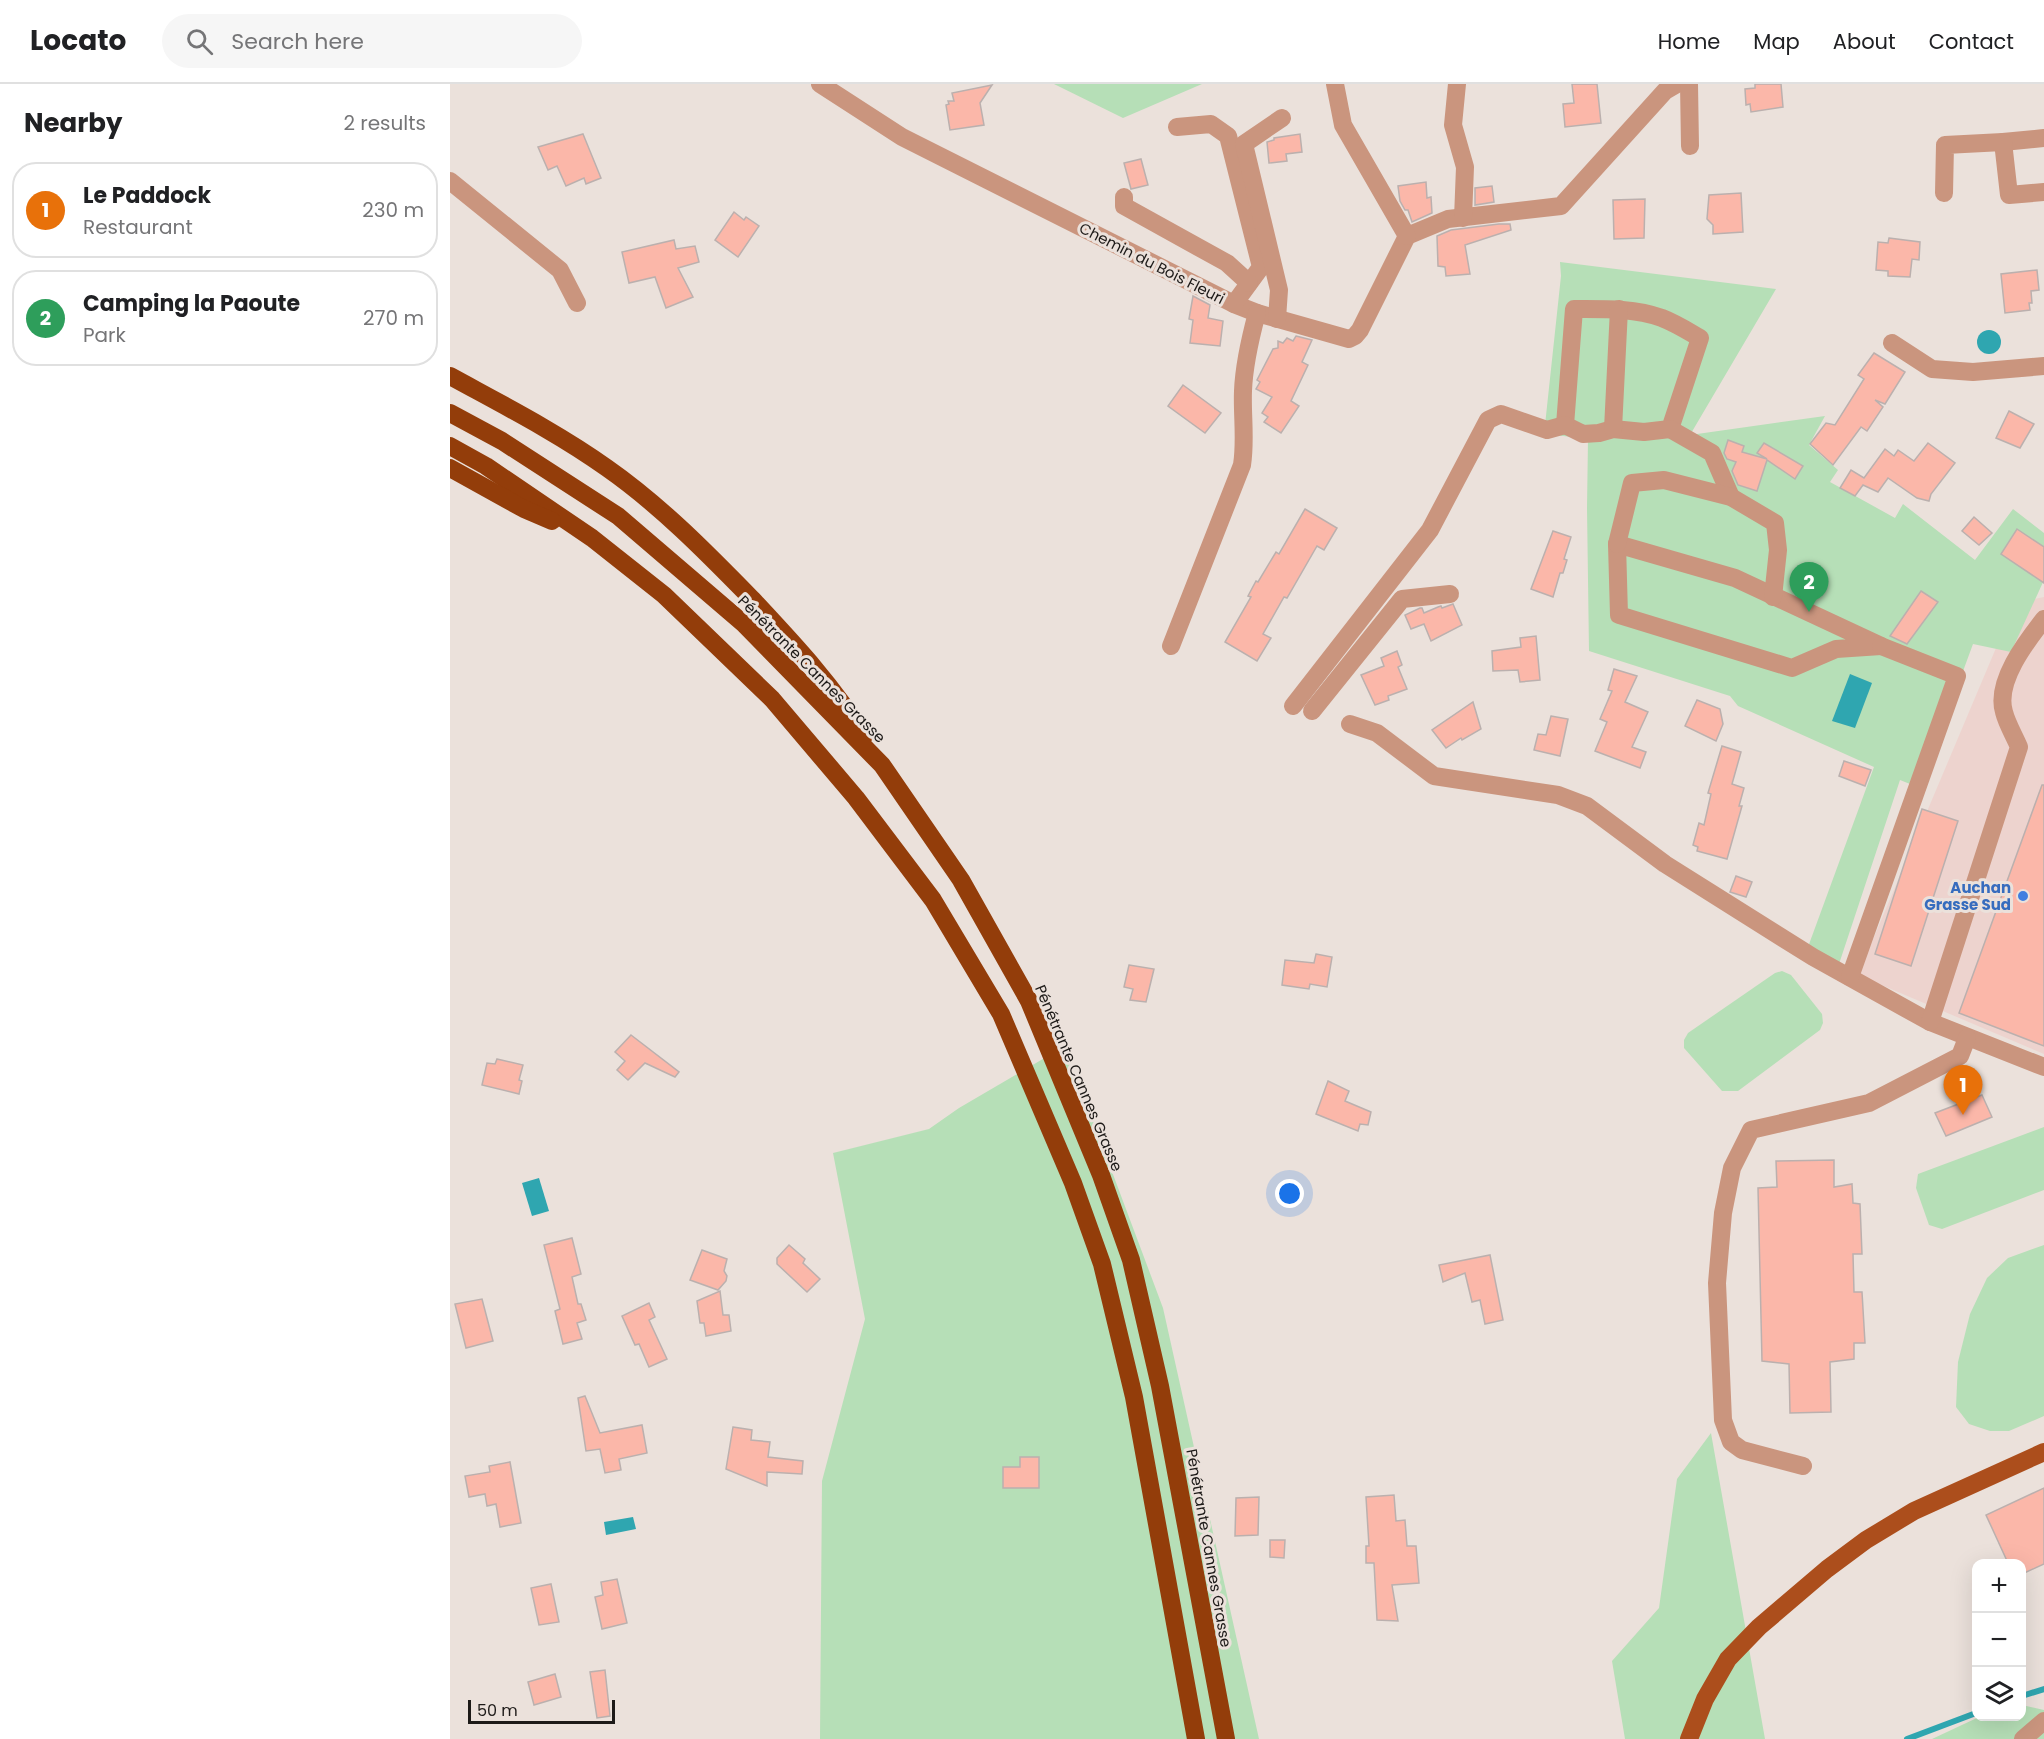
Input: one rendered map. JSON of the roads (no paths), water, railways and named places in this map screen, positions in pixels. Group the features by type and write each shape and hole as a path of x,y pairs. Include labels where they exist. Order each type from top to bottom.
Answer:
{"highway":[{"path":"450,376 540,426 608,468 689,537 775,623 815,669 844,704 882,765"},
{"name":"Pénétrante Cannes Grasse","path":"450,413 502,441 618,516 744,624 882,765 961,880 1029,1001 1101,1175 1131,1260 1160,1386 1226,1739"},
{"path":"450,446 486,466 592,538 664,595 772,699 856,798 933,900 1001,1014 1073,1183 1102,1264 1134,1397 1196,1739"},
{"path":"450,468 524,509 592,538"}],"main road":[{"path":"1689,1739 1705,1699 1728,1659 1759,1627 1827,1569 1866,1540 1914,1511 2044,1452"}],"street":[{"name":"Chemin du Bois Fleuri","path":"820,84 902,137 1234,304 1343,338 1349,339 1355,336 1407,236"},
{"path":"1335,84 1343,125 1407,236 1455,219 1561,206 1665,91 1677,84"},
{"path":"1455,219 1465,167 1453,125 1456,84"},
{"path":"1689,84 1690,146"},
{"path":"1277,319 1279,290 1244,144 1282,118"},
{"path":"1177,127 1211,124 1228,136 1260,267 1234,304"},
{"path":"1944,193 1945,146 2044,138"},
{"path":"2003,142 2008,195 2044,192"},
{"path":"450,181 560,270 577,303"},
{"path":"1124,197 1124,206 1227,263 1249,283"},
{"path":"1565,425 1574,309 1619,309 1665,319 1700,338 1670,429"},
{"path":"1613,429 1619,309"},
{"path":"1171,646 1242,465 1245,444 1243,391 1246,353 1257,313"},
{"path":"1892,343 1932,369 1972,372 2044,366"},
{"path":"1293,706 1430,530 1488,420 1501,414 1547,430 1565,425 1583,434 1613,429 1644,432 1670,429 1712,453 1731,497"},
{"path":"1773,597 1778,550 1775,523 1731,497 1664,480 1632,483 1617,544 1619,615 1792,668 1836,649 1881,646"},
{"path":"1617,544 1735,578 1881,646 1957,676 1850,977"},
{"path":"1312,711 1402,599 1450,594"},
{"path":"1930,1022 2019,747 2003,710 2005,679 2031,635 2044,619"},
{"path":"1350,724 1377,733 1434,776 1558,795 1587,806 1665,864 1813,957 1930,1022 2044,1067"},
{"path":"1803,1466 1742,1450 1731,1442 1723,1420 1717,1283 1723,1212 1732,1168 1751,1130 1869,1103 1959,1056 1967,1038"},
{"path":"2023,1739 2044,1721"}],"water":[{"path":"1989,330 1994,331 2000,337 2000,347 1994,353 1989,354 1984,353 1978,347 1977,342 1978,337 1984,331"},
{"path":"1850,674 1872,683 1855,728 1832,721"},
{"path":"539,1178 549,1211 532,1216 522,1183"},
{"path":"633,1517 636,1529 606,1535 604,1522"}],"waterway":[{"path":"2026,1695 2044,1689"},
{"path":"1907,1739 1972,1715"}],"place":[{"name":"Camping la Paoute","path":"1809,612"},
{"name":"Auchan Grasse Sud","path":"2023,896"},
{"name":"Le Paddock","path":"1963,1115"}]}
